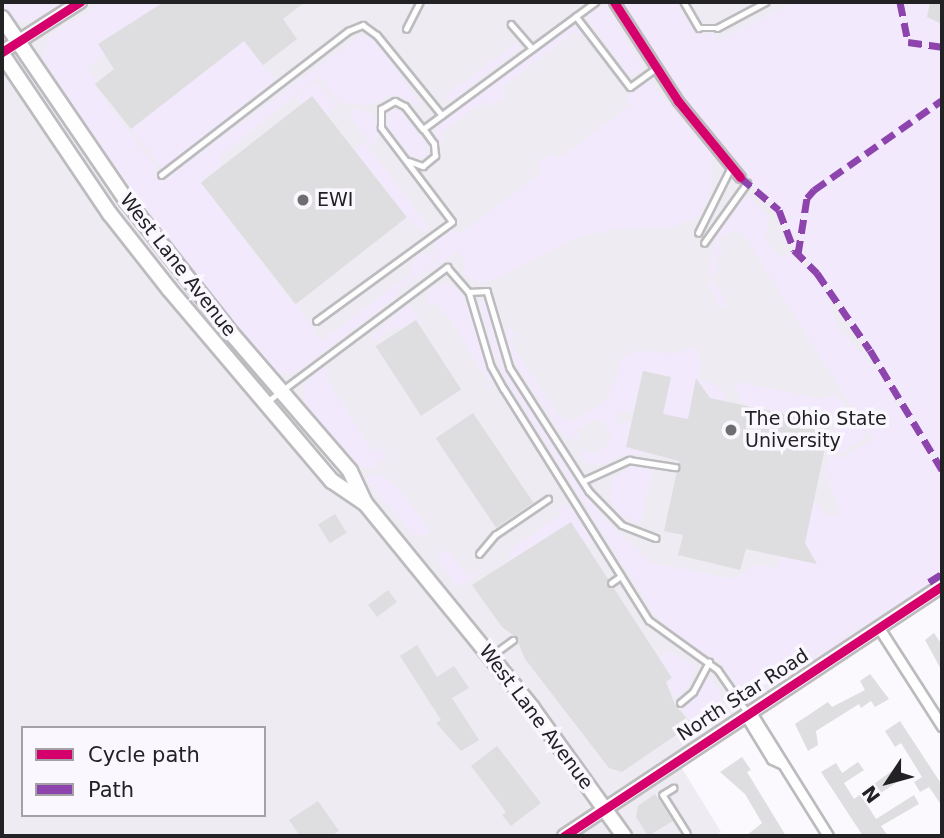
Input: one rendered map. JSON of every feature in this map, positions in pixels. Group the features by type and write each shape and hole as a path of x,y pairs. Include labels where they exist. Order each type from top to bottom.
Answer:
{"main road":[{"name":"West Lane Avenue","path":"2,18 127,201 281,391 350,471 365,503 490,656 624,836"},
{"name":"West Lane Avenue","path":"2,53 110,214 332,481 365,503"}],"street":[{"path":"2,53 80,2"},
{"path":"614,2 654,69 744,180"},
{"name":"North Star Road","path":"564,836 942,586"},
{"path":"879,628 942,726"},
{"path":"748,713 772,759 781,763 828,836"}],"lane":[{"path":"406,29 420,2"},
{"path":"423,129 595,2"},
{"path":"684,2 699,27 717,28 766,2"},
{"path":"576,16 630,87 654,69"},
{"path":"160,175 348,31 363,24 377,35 442,115"},
{"path":"511,24 532,48"},
{"path":"316,321 453,222 402,156 381,128 381,109 395,102 405,106 434,144 431,161 416,165 402,156"},
{"path":"698,233 731,167"},
{"path":"704,243 744,180"},
{"path":"265,403 447,267 469,292 498,377 621,576 657,629 709,662 748,713"},
{"path":"469,292 487,291 510,368 583,481 615,519 656,538"},
{"path":"583,481 629,460 675,467"},
{"path":"479,554 495,535 548,499"},
{"path":"611,583 621,576"},
{"path":"490,656 513,640"},
{"path":"680,703 693,692 709,662"},
{"path":"674,788 663,795 687,832"}],"shaded area":[{"name":"The Ohio State University","path":"2,2 942,2 942,586 677,760 721,832 714,836 2,836","holes":["291,393 354,464 332,481 271,410"]},
{"path":"2,2 68,2 26,23 12,17"},
{"path":"103,2 164,2 99,43 105,54 87,68 97,81 93,84 157,168 154,171 162,182 359,36 373,37 423,108 395,94 370,105 340,103 319,77 219,157 223,163 200,182 293,304 296,302 321,341 410,274 416,256 421,252 425,256 432,251 430,245 436,259 397,291 399,295 297,372 280,373 269,366 120,180 43,58 49,36"},
{"path":"621,2 675,2 696,33 714,34 717,41 795,2 942,2 942,466 818,273 794,250 779,210 740,177 745,172 691,108"},
{"path":"606,5 643,68 635,75 628,74 588,20 590,12"},
{"path":"571,26 578,28 584,38 575,32 501,88 505,97 491,107 484,101 440,134 445,141 440,144 434,136 437,127"},
{"path":"244,41 275,80 162,168 131,129"},
{"path":"518,41 519,49 454,99 441,99"},
{"path":"649,80 711,154 712,185 700,216 673,227 614,229 576,238 496,279 478,284 475,272 475,284 463,273 465,260 458,251 400,292 437,261 433,243 452,228 458,235 542,173 538,163 552,153 559,159 630,105 626,97"},
{"path":"317,82 337,105 327,115 313,96 302,104 297,97"},
{"path":"353,109 373,114 378,134 373,147 350,117"},
{"path":"391,109 401,111 427,146 425,158 412,157 386,123"},
{"path":"365,142 430,228 424,232 406,218 354,150"},
{"path":"750,196 769,217 765,237 775,252 781,257 790,254 814,274 826,292 836,325 888,383 893,400 907,414 942,474 942,577 760,696 756,695 928,583 758,691 742,693 720,662 678,637 654,614 505,378 493,350 480,302 486,301 505,370 565,465 604,519 652,563 734,579 757,564 778,568 781,556 816,564 805,543 814,500 829,517 838,514 839,506 825,474 830,455 843,458 872,439 744,235 732,231 718,240 724,251 715,258 717,272 710,277 729,305 721,308 709,288 711,264 716,237 736,201"},
{"path":"443,283 456,288 466,303 493,380 489,389 486,388 492,381 485,377 447,313 440,317 443,312 437,303 432,306 426,298 429,290"},
{"path":"409,304 423,324 420,327 415,320 400,330 396,326 374,341 371,337"},
{"path":"508,325 517,335 510,341 560,419 567,416 572,422 611,397 608,391 616,379 621,359 638,350 674,354 693,347 702,361 698,380 716,384 728,402 710,398 696,379 688,419 660,426 671,377 643,371 634,412 624,411 615,418 619,424 632,421 646,453 619,456 600,465 585,463 579,457 583,451 587,449 593,455 610,443 611,435 602,421 595,419 577,430 579,439 566,438 515,363 507,340"},
{"path":"324,367 331,371 325,376 373,452 381,448 386,456 373,469 354,465 304,405 303,386"},
{"path":"737,382 823,399 836,393 867,435 841,453 831,450 837,421 745,406 735,389"},
{"path":"631,466 653,470 640,524 621,515 609,499 612,479"},
{"path":"378,474 396,485 429,529 428,534 414,535 365,478"},
{"path":"562,505 569,506 592,540 588,546 606,576 571,522 505,564 511,556 509,550 556,518 561,513 555,509"},
{"path":"448,551 469,577 508,554 458,587 437,561 441,552"},
{"path":"669,651 695,666 687,688 676,698 666,682 672,677 659,658"},
{"path":"709,677 722,695 721,705 692,724 681,707"}],"building":[{"path":"164,2 305,2 283,19 297,39 263,65 244,41 131,129 95,84 114,69 98,44"},
{"path":"930,2 942,2 942,24 927,17"},
{"name":"EWI","path":"312,96 407,217 296,304 201,183"},
{"path":"416,320 461,390 421,416 376,346"},
{"path":"643,371 671,377 663,414 688,419 696,378 710,398 830,424 805,543 817,564 746,549 740,570 678,555 683,535 664,531 679,461 626,447"},
{"path":"473,413 533,503 496,528 436,438"},
{"path":"335,514 347,533 330,543 318,525"},
{"path":"571,522 608,579 607,585 613,587 672,678 666,682 675,705 692,724 622,772 609,768 525,659 516,637 502,627 472,585"},
{"path":"388,590 397,602 377,617 368,605"},
{"path":"934,633 942,645 942,671 925,640"},
{"path":"417,645 437,677 454,666 469,688 452,698 479,740 461,751 436,723 441,720 400,656"},
{"path":"870,674 889,699 875,707 871,701 861,708 859,704 816,731 818,745 808,751 795,724 828,702 832,707 865,690 860,681"},
{"path":"900,721 942,785 942,806 929,787 920,792 914,782 922,777 901,743 895,747 885,731"},
{"path":"497,746 541,803 511,826 502,815 506,812 471,766"},
{"path":"742,757 751,770 747,772 786,836 746,836 762,823 745,794 720,772"},
{"path":"858,762 864,770 844,783 854,799 893,770 900,780 866,803 876,819 914,795 919,804 881,826 888,836 863,836 821,772 836,763 842,773"},
{"path":"655,794 673,821 648,836 636,817 638,806"},
{"path":"318,801 339,831 331,836 300,836 289,820"}],"marked path":[{"path":"900,2 908,42 942,47"},
{"path":"798,254 807,198 814,190 942,100"},
{"path":"740,177 779,210 794,250 817,273 870,350 942,470"},
{"path":"929,582 942,574"}],"cycle path":[{"path":"2,52 80,2"},
{"path":"614,2 678,101 740,177"},
{"path":"564,836 942,586"}],"place":[{"name":"EWI","path":"303,200"},
{"name":"The Ohio State University","path":"731,430"}]}
